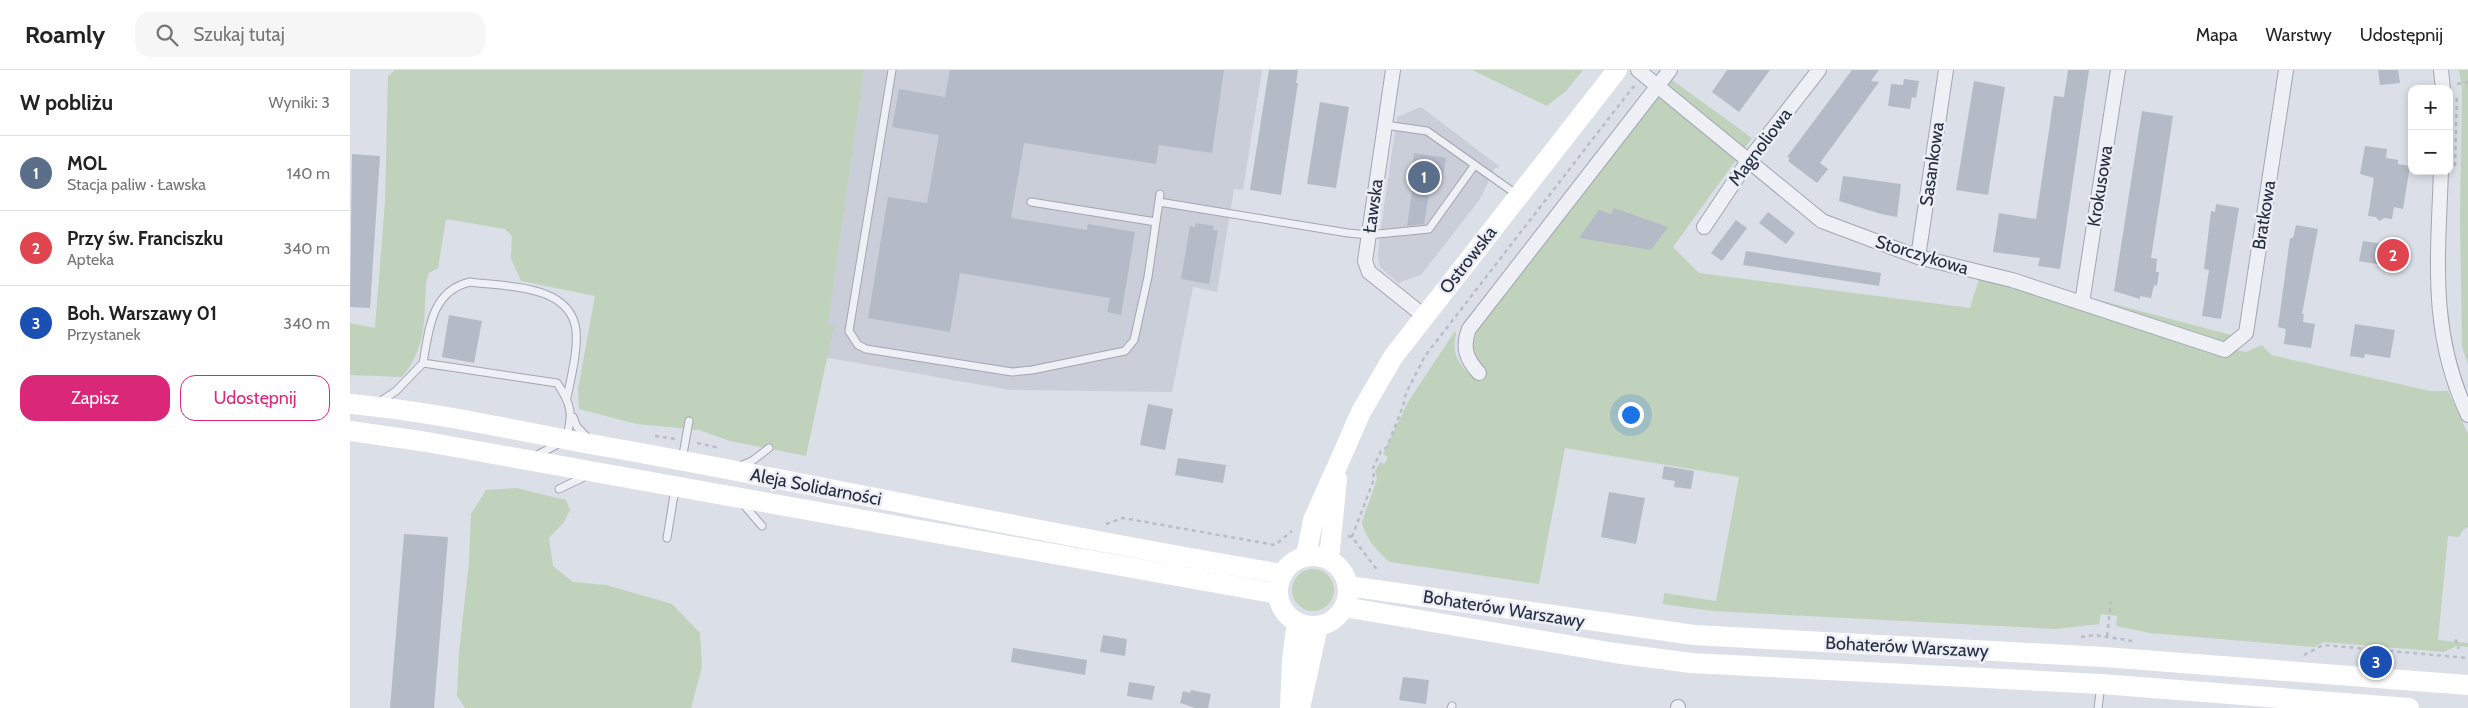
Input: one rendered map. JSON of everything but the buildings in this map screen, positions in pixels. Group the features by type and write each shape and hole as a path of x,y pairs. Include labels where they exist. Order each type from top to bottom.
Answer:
{"main road":[{"name":"Ostrowska","path":"1306,556 1311,529 1339,462 1361,412 1393,357 1617,70"},
{"name":"Aleja Solidarności","path":"350,404 373,406 682,460 965,517 1283,574"},
{"name":"Aleja Solidarności","path":"350,431 1278,594"},
{"name":"Ostrowska","path":"1329,559 1339,462"},
{"path":"1306,556 1318,556 1329,559 1345,575 1348,586 1344,608 1328,622 1318,626 1298,622 1284,611 1278,594 1283,574 1297,560 1306,556"},
{"name":"Bohaterów Warszawy","path":"1348,586 1694,635 2104,657 2468,685"},
{"name":"Bohaterów Warszawy","path":"1344,608 1615,653 1691,663 2101,684 2409,708"},
{"path":"1290,708 1292,659 1298,622"},
{"path":"1300,708 1318,626"}],"street":[{"name":"Ławska","path":"1392,70 1365,261 1369,272 1402,301 1424,316"},
{"path":"1638,70 1658,86"},
{"path":"1479,373 1471,364 1465,352 1464,340 1468,329 1670,70"},
{"name":"Magnoliowa","path":"1704,227 1748,161 1819,70"},
{"name":"Sasankowa","path":"1918,257 1946,70"},
{"name":"Krokusowa","path":"2082,303 2118,70"},
{"name":"Bratkowa","path":"2225,350 2246,333 2286,70"},
{"path":"2441,70 2443,85"},
{"name":"Storczykowa","path":"1658,86 1822,221 1918,257 2012,280 2225,350"},
{"path":"2440,175 2437,282 2440,322 2444,347 2468,414"}],"lane":[{"path":"892,70 849,331 858,345 866,349 1012,372 1124,351 1134,340 1148,277 1160,194"},
{"path":"1385,125 1426,131 1518,196"},
{"path":"1159,202 1348,233 1368,234 1429,230 1474,166"},
{"path":"1031,202 1156,222"},
{"path":"373,406 396,391 423,363 431,320 437,306 442,298 458,285 470,282 552,295 566,306 573,318 576,330 567,398"},
{"path":"423,363 558,383 567,398 577,427 584,436 598,446"},
{"path":"522,460 544,453 566,440 572,415"},
{"path":"682,460 688,421"},
{"path":"726,469 752,461 769,448"},
{"path":"559,489 594,473"},
{"path":"667,538 675,488"},
{"path":"738,499 752,512 762,526"},
{"path":"2098,708 2101,684"}],"path":[{"path":"2455,172 2456,84"},
{"path":"652,436 685,440 722,449"},
{"path":"1105,524 1123,518 1274,544 1298,527 1311,529"},
{"path":"1332,533 1352,537 1376,571 1381,572"},
{"path":"2104,657 2111,602"},
{"path":"2080,637 2107,636 2138,642"},
{"path":"2455,640 2459,644 2458,649"},
{"path":"2302,656 2323,644 2468,658"}],"shaded area":[{"path":"864,70 1262,70 1243,190 1234,189 1217,292 1193,287 1172,392 1010,390 823,357"},
{"path":"1421,107 1500,167 1495,168 1480,199 1421,275 1398,283 1380,267 1378,257 1380,234 1397,117"}],"green space":[{"path":"395,70 864,70 828,324 834,326 806,456 730,441 699,430 637,424 579,409 578,389 595,296 521,281 511,258 512,236 505,229 446,219 438,268 429,273 426,282 423,332 416,355 410,366 402,377 350,375 350,323 375,328 385,202 388,76"},
{"path":"1472,70 1583,70 1566,91 1547,106"},
{"path":"2459,70 2468,70 2468,365 2462,346 2460,217 2462,90"},
{"path":"1672,80 1752,138 1673,247 1699,273 1970,308 1982,269 2231,335 2225,348 2246,352 2262,345 2271,355 2430,391 2448,391 2468,434 2468,527 2463,530 2459,537 2448,536 2438,640 2468,643 2468,647 2456,646 2444,652 2324,642 2314,647 2150,633 2116,626 2117,616 2101,614 2099,624 2056,629 1712,611 1663,604 1664,593 1716,601 1739,477 1565,448 1539,584 1390,562 1373,544 1362,522 1377,479 1375,471 1380,462 1384,464 1388,457 1383,454 1408,402 1455,331 1455,347 1458,359 1469,374 1475,378 1474,341 1478,329"},
{"path":"516,488 566,500 570,510 564,522 549,538 553,566 573,582 606,585 672,604 700,633 702,667 691,708 465,708 457,696 459,652 469,562 471,514 486,490"},
{"path":"1317,569 1325,572 1331,578 1334,590 1331,602 1325,608 1309,611 1301,608 1295,602 1292,586 1295,578 1301,572"}],"place":[{"name":"MOL","path":"1424,177"},
{"name":"Przy św. Franciszku","path":"2393,255"},
{"name":"Boh. Warszawy 01","path":"2376,662"}]}
